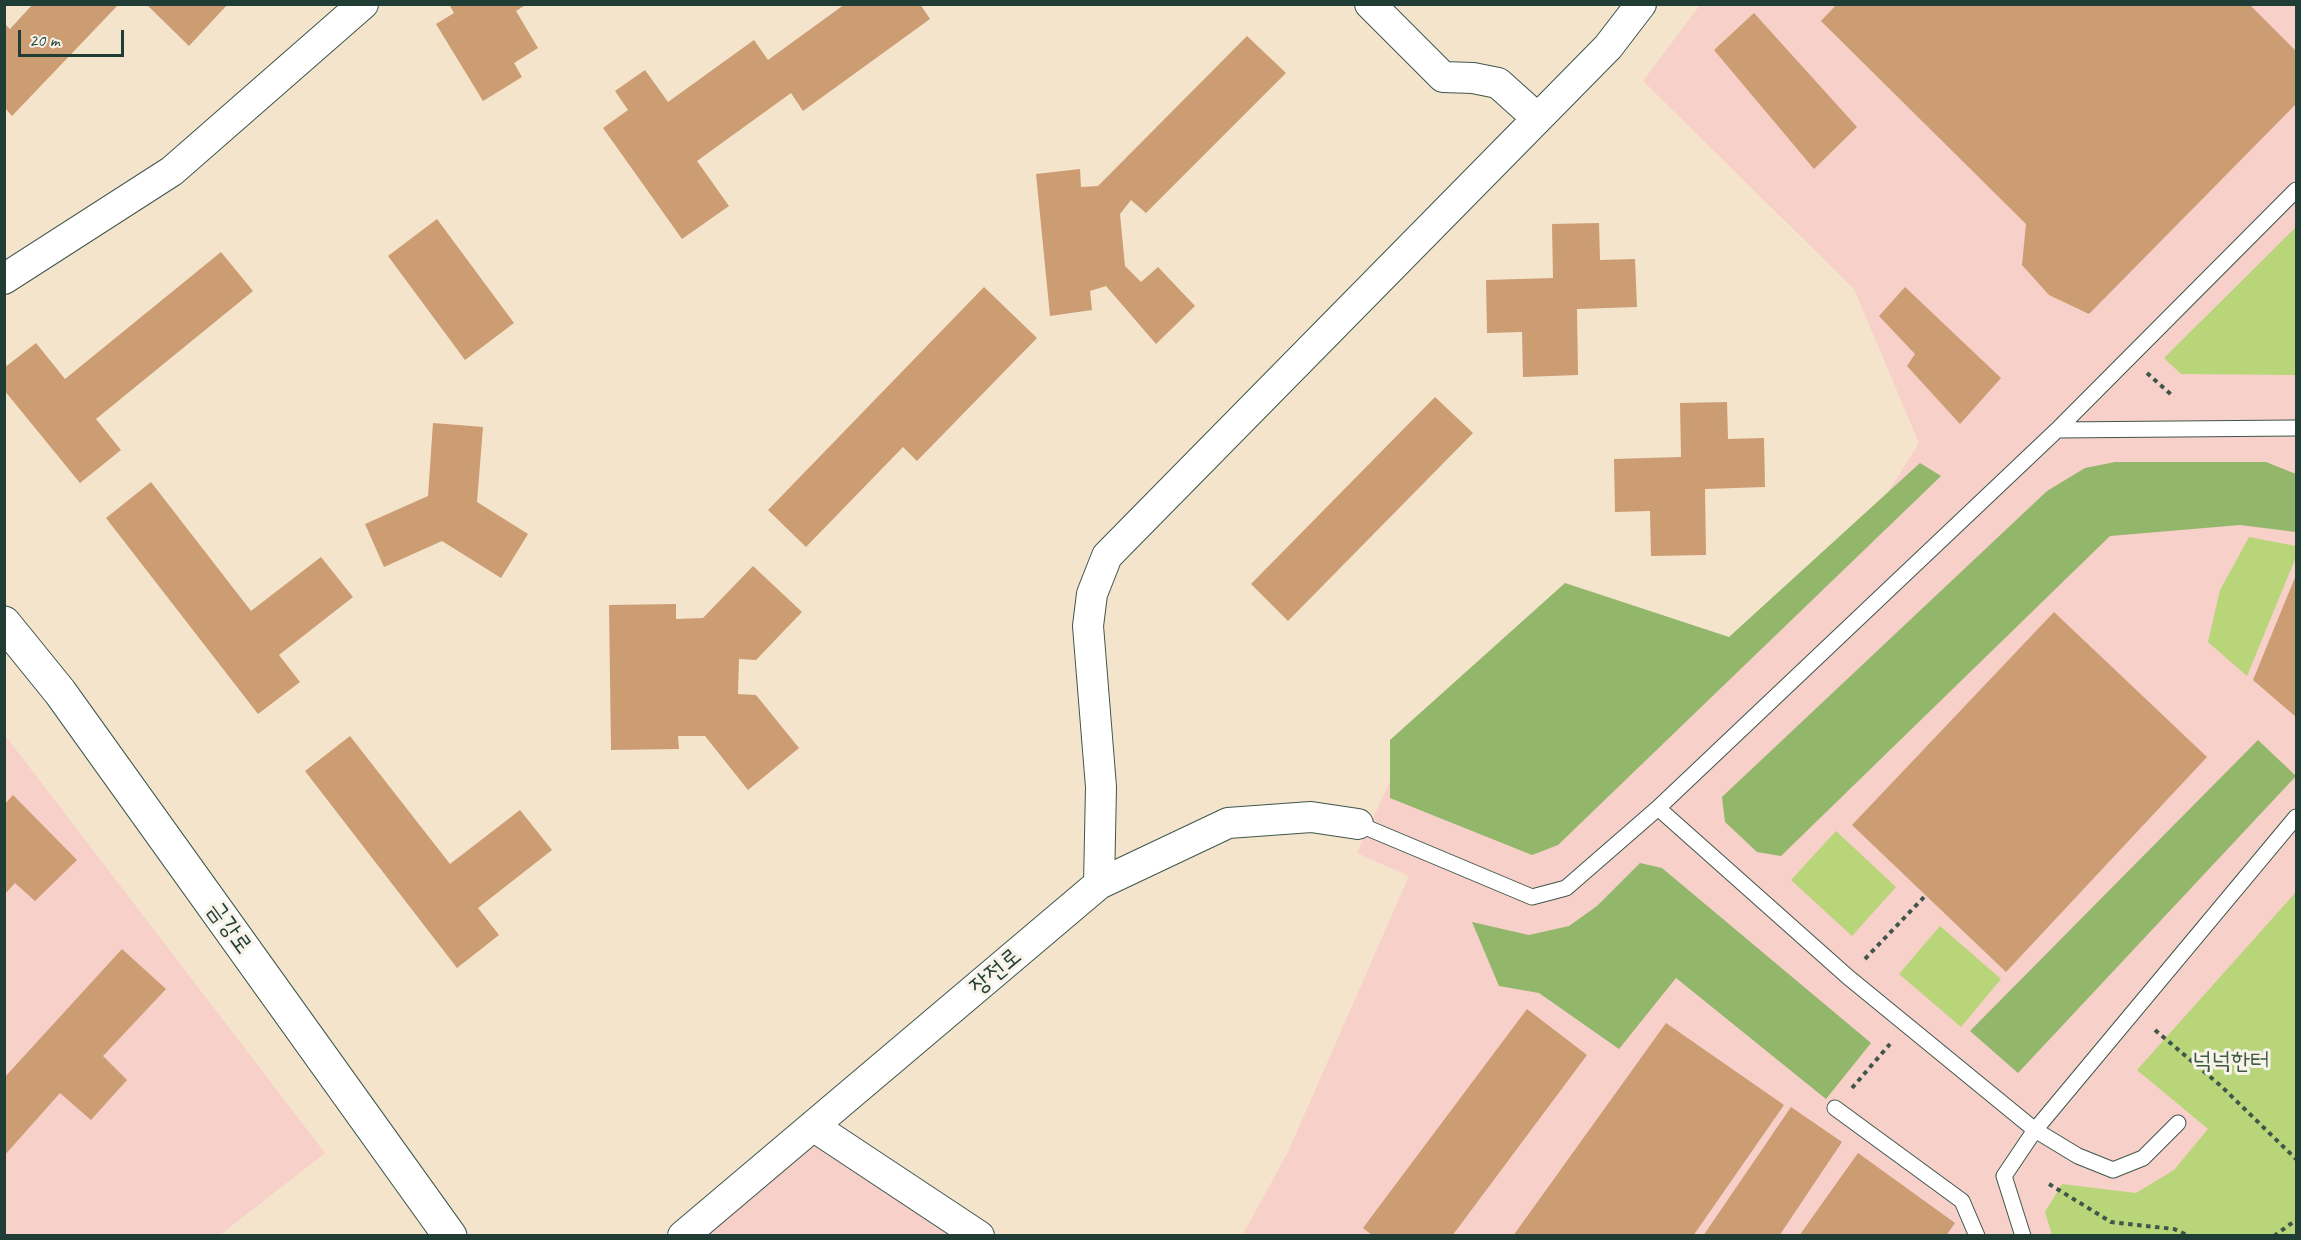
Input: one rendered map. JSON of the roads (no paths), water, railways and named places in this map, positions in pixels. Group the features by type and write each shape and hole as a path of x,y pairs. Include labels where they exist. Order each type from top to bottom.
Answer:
{"main road":[{"name":"금강로","path":"4,623 60,692 450,1236"}],"street":[{"path":"1370,4 1443,77 1473,78 1498,83 1538,118"},
{"path":"1099,884 1101,787 1088,626 1092,594 1107,556 1608,47 1641,4"},
{"path":"4,279 172,171 355,6"},
{"name":"장전로","path":"683,1236 1099,884 1228,823 1311,817 1358,824"},
{"path":"813,1126 979,1236"}],"lane":[{"path":"1358,824 1532,897 1566,888 1658,808 2057,430 2296,190"},
{"path":"2057,430 2293,430"},
{"path":"1658,808 1848,977 2036,1130 2078,1156 2113,1170 2143,1158 2178,1123"},
{"path":"2022,1236 2004,1176 2036,1130 2296,817"},
{"path":"1835,1108 1962,1201 1977,1236"}],"park label":[{"name":"넉넉한터","path":"2231,1062"}]}
